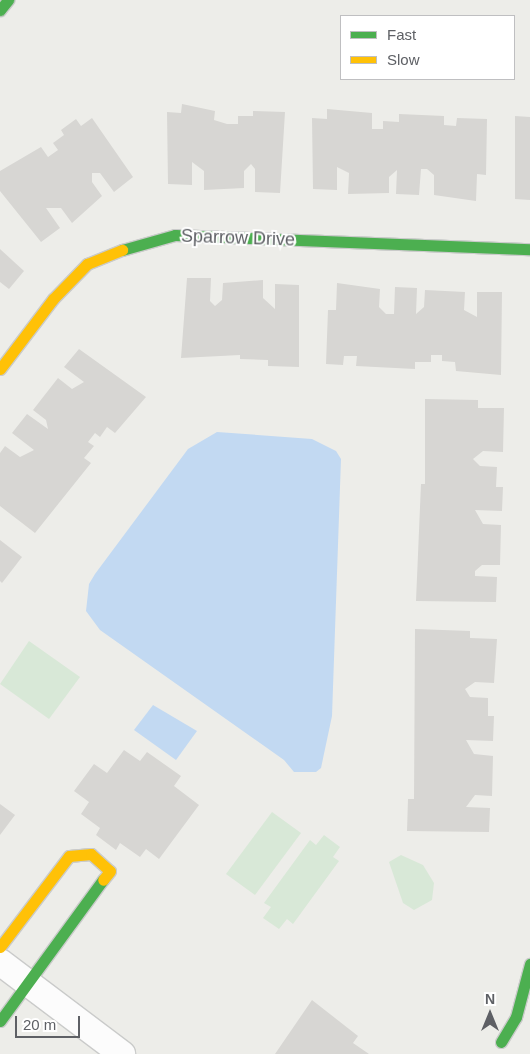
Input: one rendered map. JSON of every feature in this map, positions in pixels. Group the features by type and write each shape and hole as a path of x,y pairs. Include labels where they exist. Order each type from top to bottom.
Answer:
{"street":[{"path":"0,10 8,0"},
{"name":"Sparrow Drive","path":"0,369 53,299 88,264 150,239 175,235 530,249"},
{"path":"0,947 69,856 77,852 90,854 110,871 0,1020"},
{"path":"0,962 122,1054"},
{"path":"501,1042 516,1017 530,964"}],"green space":[{"path":"29,641 80,677 49,719 0,684"},
{"path":"272,812 301,833 255,895 226,874"},
{"path":"324,835 340,847 333,857 339,861 293,924 287,919 279,929 263,918 271,907 264,903 310,840 316,845"},
{"path":"401,855 423,865 434,883 432,900 414,910 403,903 389,862"}],"water":[{"path":"217,432 312,439 336,451 341,459 332,716 321,768 316,772 294,772 284,760 100,630 86,611 89,584 95,574 188,449"},
{"path":"153,705 197,731 176,760 134,730"}],"building":[{"path":"182,104 215,111 214,120 227,124 238,124 238,116 253,116 253,111 285,112 280,193 255,192 255,169 251,164 244,171 244,188 204,190 204,171 192,162 192,185 168,184 167,112 181,113"},
{"path":"327,109 372,113 372,129 383,129 383,121 399,122 399,114 444,116 444,125 456,126 457,118 487,119 486,175 477,174 476,201 434,195 434,175 427,169 421,169 419,195 396,194 397,170 389,177 389,193 348,194 349,173 337,167 337,190 313,189 312,118 327,119"},
{"path":"515,116 530,117 530,200 515,199"},
{"path":"92,118 133,177 114,192 100,173 92,173 92,182 102,196 72,223 61,208 46,208 60,228 41,242 0,191 0,171 41,147 48,157 58,150 53,143 64,135 61,130 76,119 81,126"},
{"path":"0,249 24,271 9,289 0,282"},
{"path":"187,278 211,278 210,301 215,306 222,300 223,283 263,280 263,298 275,309 275,284 299,285 299,367 268,366 268,360 240,359 240,355 181,358"},
{"path":"337,283 380,289 379,307 386,314 394,314 395,287 417,288 416,314 424,307 425,290 465,292 464,310 477,317 477,292 502,292 501,375 456,371 455,362 442,361 442,355 431,355 431,362 415,362 415,369 356,366 357,356 344,356 343,365 326,364 328,310 336,310"},
{"path":"79,349 146,397 115,433 107,427 100,437 95,433 88,442 94,446 84,458 91,463 35,533 0,506 0,453 5,446 20,457 34,450 12,433 27,414 48,429 46,420 33,410 58,378 72,389 84,382 64,367"},
{"path":"425,399 478,400 478,408 504,408 503,452 483,451 473,459 480,466 497,467 496,487 503,487 502,511 475,510 483,524 501,525 500,565 482,565 475,571 475,576 497,577 496,602 416,601 421,484 425,484"},
{"path":"0,540 22,557 2,583 0,581"},
{"path":"415,629 470,631 470,638 497,639 494,683 475,682 465,689 470,697 488,698 488,716 494,716 493,741 466,740 474,754 493,756 492,796 475,795 466,807 490,808 489,832 407,831 408,799 414,799"},
{"path":"124,750 140,761 147,752 181,776 174,786 199,805 159,859 146,849 140,857 120,843 116,850 96,835 100,828 81,814 89,802 74,791 94,764 107,773"},
{"path":"0,804 15,815 0,835"},
{"path":"312,1000 358,1036 353,1043 369,1054 275,1054"}],"traffic: fast":[{"path":"0,10 8,0"},
{"path":"122,250 175,235 530,249"},
{"path":"0,1021 103,880"},
{"path":"501,1042 516,1017 530,964"}],"traffic: slow":[{"path":"0,369 53,299 87,264 122,250"},
{"path":"0,947 69,856 91,854 110,871 103,880"}]}
